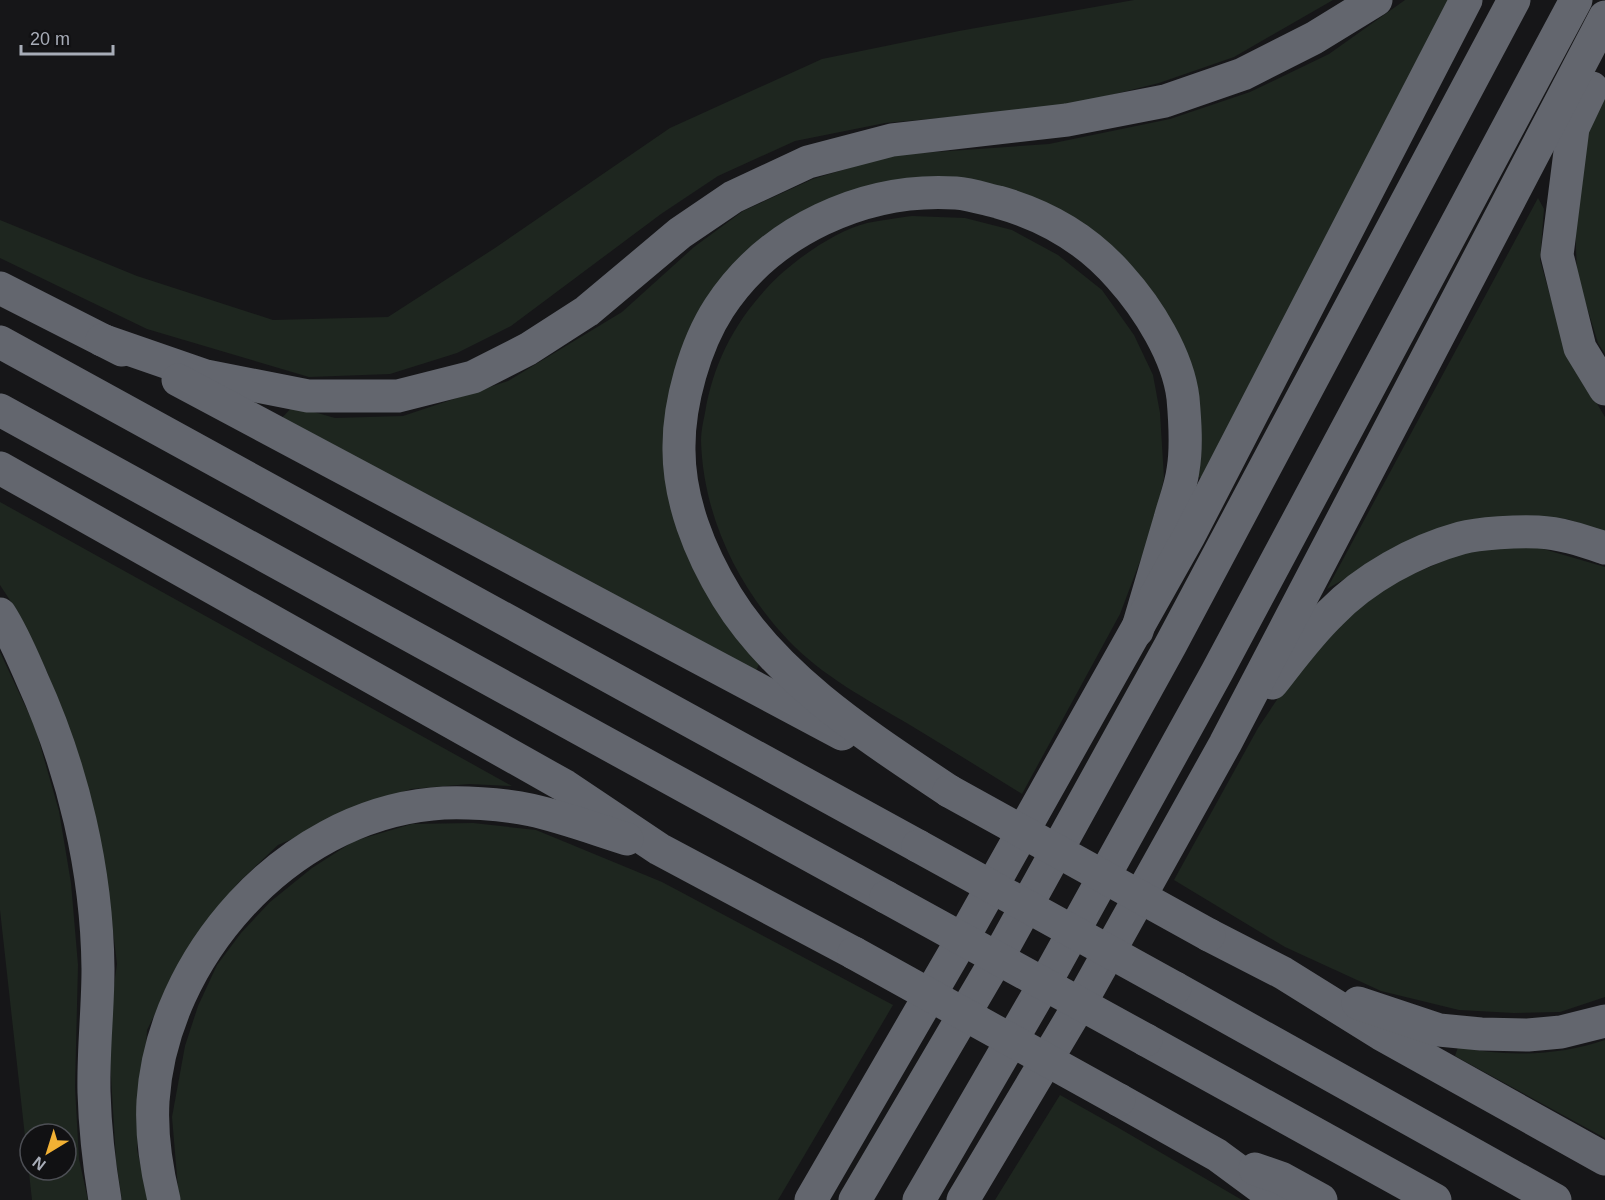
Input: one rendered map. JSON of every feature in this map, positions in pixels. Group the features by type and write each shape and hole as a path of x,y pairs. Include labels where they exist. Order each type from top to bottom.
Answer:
{"highway":[{"path":"102,340 206,376 308,396 398,396 462,380 473,377 528,349 587,311 680,233 733,197 808,162 892,140 1067,120 1165,101 1243,74 1314,38 1376,0"},
{"path":"811,1200 1137,631 1200,515 1466,0"},
{"path":"855,1200 1002,950 1164,656 1515,0"},
{"path":"919,1200 1049,976 1217,672 1576,0"},
{"path":"963,1200 1084,996 1225,744 1605,17"},
{"path":"1605,62 1573,128 1557,255 1580,348 1605,389"},
{"path":"949,791 837,712 759,641 729,600 706,560 693,526 683,485 678,448 682,408 689,379 702,342 718,309 741,280 769,252 796,232 859,204 925,193 958,193 1028,211 1058,226 1110,266 1132,290 1154,322 1172,357 1183,393 1185,435 1183,472 1137,631"},
{"path":"0,288 102,340 949,791 1209,935 1283,973 1381,1034 1605,1159"},
{"path":"0,342 918,846 1555,1200"},
{"path":"0,410 1435,1200"},
{"path":"0,468 565,786 659,849 854,953 1217,1155 1278,1200"},
{"path":"1225,744 1295,654 1331,613 1356,590 1416,555 1462,537 1539,532 1576,539 1605,549"},
{"path":"0,614 12,632 51,721 77,809 92,881 98,968 94,1090 99,1162 105,1200"},
{"path":"164,1200 153,1141 153,1101 158,1064 168,1025 182,990 203,954 254,891 292,859 322,840 360,822 396,810 433,804 479,804 530,810 659,849"},
{"path":"1283,973 1383,1013 1439,1030 1528,1035 1561,1032 1605,1021"},
{"path":"1217,1155 1281,1178 1321,1200"}],"shaded area":[{"path":"1134,0 1333,0 1234,57 1159,83 1063,107 885,123 795,141 718,176 661,214 511,326 457,353 390,374 309,377 147,329 0,258 0,220 137,276 273,320 388,317 495,248 670,128 822,59 959,31"},
{"path":"1405,0 1454,0 1204,479 1196,476 1146,287 957,183 729,269 667,483 759,664 756,671 280,420 293,406 335,418 403,416 508,381 622,312 694,247 743,211 813,179 892,155 1049,144 1170,119 1250,92 1329,54"},
{"path":"1605,86 1605,354 1598,343 1577,275 1575,222 1591,117"},
{"path":"1538,198 1544,209 1540,260 1566,352 1605,417 1605,532 1567,519 1524,516 1405,544 1327,589"},
{"path":"912,216 965,218 1012,230 1058,255 1102,290 1134,335 1153,375 1160,413 1164,478 1153,527 1120,614 1022,794 846,687 801,653 753,597 726,548 708,495 701,440 713,378 734,331 754,303 786,269 840,233 867,223"},
{"path":"0,502 512,786 469,784 411,789 336,815 278,845 238,883 188,948 147,1030 137,1150 149,1200 122,1200 116,1161 108,1026 117,964 110,906 82,778 48,674 17,611 0,585"},
{"path":"1496,546 1540,548 1605,567 1605,997 1560,1012 1514,1013 1459,1010 1381,991 1285,947 1174,880 1258,728 1309,652 1385,586 1460,554"},
{"path":"0,652 35,727 59,811 71,883 78,965 75,1087 77,1122 23,1122 0,910"},
{"path":"473,823 536,830 662,882 893,1005 778,1200 179,1200 172,1117 185,1046 198,1006 217,965 241,933 270,902 312,868 354,841 412,824"},
{"path":"1605,1040 1605,1138 1455,1056 1458,1047 1494,1052 1532,1053 1569,1049"},
{"path":"1060,1095 1117,1127 1242,1200 995,1200"},
{"path":"78,1141 79,1159 88,1200 32,1200 30,1182 78,1182"}]}
